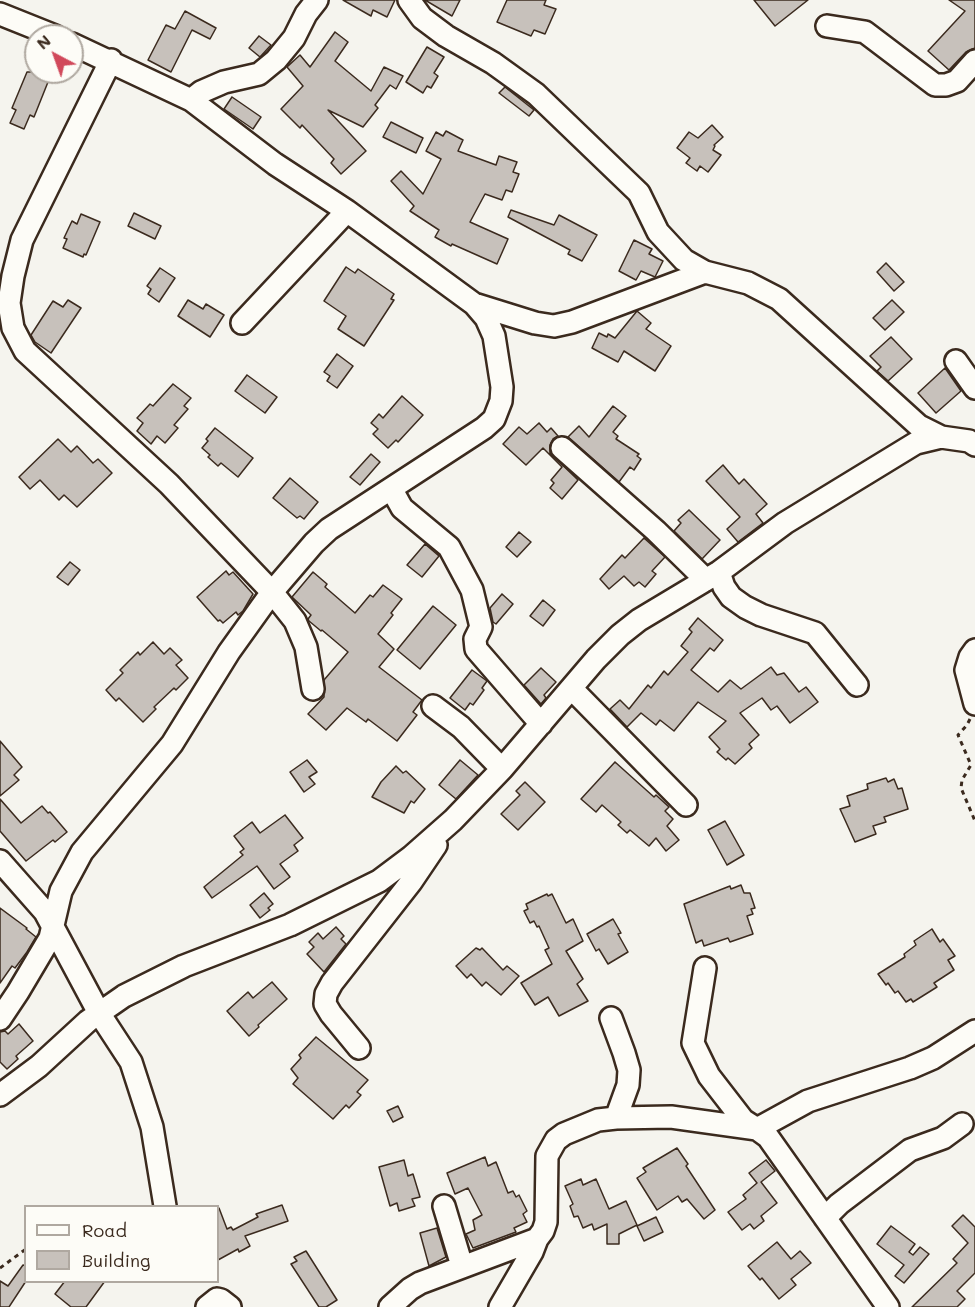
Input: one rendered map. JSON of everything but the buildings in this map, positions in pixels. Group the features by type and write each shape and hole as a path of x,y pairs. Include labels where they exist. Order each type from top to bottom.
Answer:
{"street":[{"path":"191,100 201,92 224,82 259,74 276,60 294,38 306,14 317,0"},
{"path":"409,0 422,18 446,36 493,63 536,94 639,193 658,232 684,260 705,272 748,283 779,299 919,426 941,437 973,442"},
{"path":"0,14 25,24"},
{"path":"827,26 866,32 935,84 946,85 957,81 975,61"},
{"path":"0,1018 50,938 61,891 82,852 172,744 230,652 272,592 329,529 484,428 494,419 501,400 502,387 494,336 486,318 474,304 347,211 275,164 191,100 84,49"},
{"path":"111,60 22,240 13,276 6,335 169,484 272,592 295,621 306,647 313,689"},
{"path":"242,323 347,211"},
{"path":"474,304 535,323 554,326 572,322 705,272"},
{"path":"956,361 975,388"},
{"path":"0,1095 39,1066 99,1013 124,996 184,966 290,925 379,881 411,857 453,820 502,769 596,659 620,635 639,620 712,576 784,523 895,454 916,443 941,437"},
{"path":"562,448 712,576 731,597 762,615 814,633 857,685"},
{"path":"392,490 402,508 449,548 472,590 481,627 475,639 476,649 541,724"},
{"path":"973,710 966,670 975,650"},
{"path":"572,689 686,805"},
{"path":"434,706 461,727 502,769"},
{"path":"359,1048 331,1014 325,1004 326,994 411,882 453,820"},
{"path":"0,861 34,898 52,926 99,1013 131,1062 141,1089 155,1143 165,1205"},
{"path":"705,968 693,1043 696,1053 709,1076 743,1120 768,1137 888,1307"},
{"path":"610,1018 628,1070 628,1085 616,1118"},
{"path":"500,1307 543,1231 546,1222 547,1156 556,1140 598,1120 616,1118 671,1118 757,1129 808,1101 910,1068 933,1058 975,1031"},
{"path":"825,1218 839,1204 909,1150 943,1138 962,1124"},
{"path":"444,1206 462,1266"},
{"path":"390,1307 420,1283 537,1239"}],"path":[{"path":"973,710 968,725 958,735 971,765 962,780 961,788 975,821"},
{"path":"0,1268 24,1250"}]}
